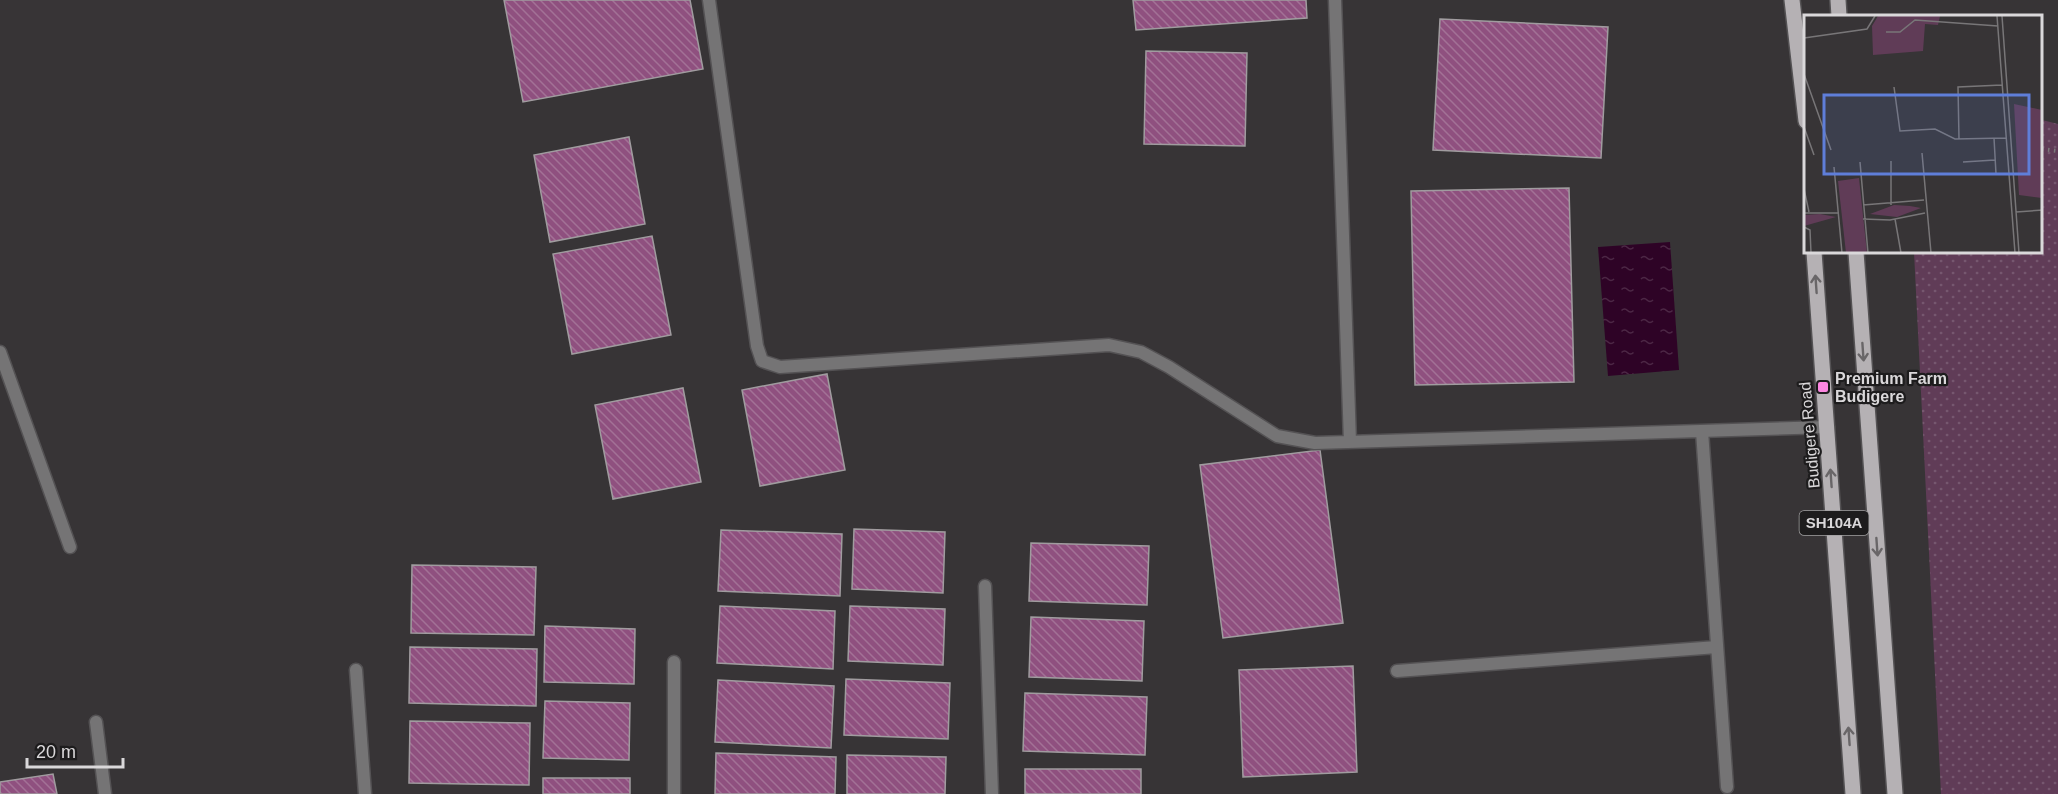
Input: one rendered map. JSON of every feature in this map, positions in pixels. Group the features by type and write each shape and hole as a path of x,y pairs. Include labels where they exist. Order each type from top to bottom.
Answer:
{"main road":[{"path":"1792,0 1804,104"},
{"path":"1838,0 1839,15"},
{"name":"Budigere Road","path":"1814,254 1853,794"},
{"name":"SH104A","path":"1856,254 1895,794"}],"street":[{"path":"709,0 757,346 762,361 780,367 1109,345 1141,352 1277,436 1315,443 1828,427"},
{"path":"1335,0 1350,442"},
{"path":"0,352 70,547"},
{"path":"1702,430 1727,787"},
{"path":"985,586 992,794"},
{"path":"1397,671 1717,647"},
{"path":"674,662 674,794"},
{"path":"356,670 365,794"},
{"path":"96,722 105,794"}],"path":[{"path":"2043,149 2058,151"}],"shaded area":[{"path":"2043,120 2058,124 2058,794 1941,794 1914,254 2043,254"}],"water":[{"path":"1670,242 1679,370 1608,376 1598,247"}],"building":[{"path":"504,0 690,0 703,69 523,102"},
{"path":"1133,0 1306,0 1307,18 1136,30"},
{"path":"1440,19 1608,27 1601,158 1433,150"},
{"path":"1146,51 1247,53 1245,146 1144,144"},
{"path":"629,137 645,224 550,242 534,155"},
{"path":"1569,188 1574,382 1415,385 1411,191"},
{"path":"652,236 671,335 572,354 553,254"},
{"path":"827,374 845,470 760,486 742,390"},
{"path":"683,388 701,482 613,499 595,405"},
{"path":"1320,450 1343,623 1223,638 1200,465"},
{"path":"854,529 945,532 943,593 852,589"},
{"path":"721,530 842,534 840,596 718,591"},
{"path":"1031,543 1149,546 1147,605 1029,601"},
{"path":"412,565 536,567 534,635 411,633"},
{"path":"720,606 835,611 833,669 717,663"},
{"path":"850,606 945,609 943,665 848,661"},
{"path":"1031,617 1144,621 1142,681 1029,677"},
{"path":"545,626 635,629 634,684 544,682"},
{"path":"410,647 537,649 536,706 409,703"},
{"path":"1353,666 1357,772 1243,777 1239,670"},
{"path":"846,679 950,683 948,739 844,735"},
{"path":"718,680 834,686 831,748 715,742"},
{"path":"1025,693 1147,697 1145,755 1023,751"},
{"path":"545,701 630,703 629,760 543,758"},
{"path":"410,721 530,723 529,785 409,783"},
{"path":"716,753 836,757 835,794 715,794"},
{"path":"847,755 946,757 945,794 847,794"},
{"path":"1025,769 1141,769 1141,794 1025,794"},
{"path":"53,774 57,794 0,794 0,782"},
{"path":"543,778 630,778 630,794 543,794"}],"place":[{"name":"Premium Farm Budigere","path":"1823,387"}]}
